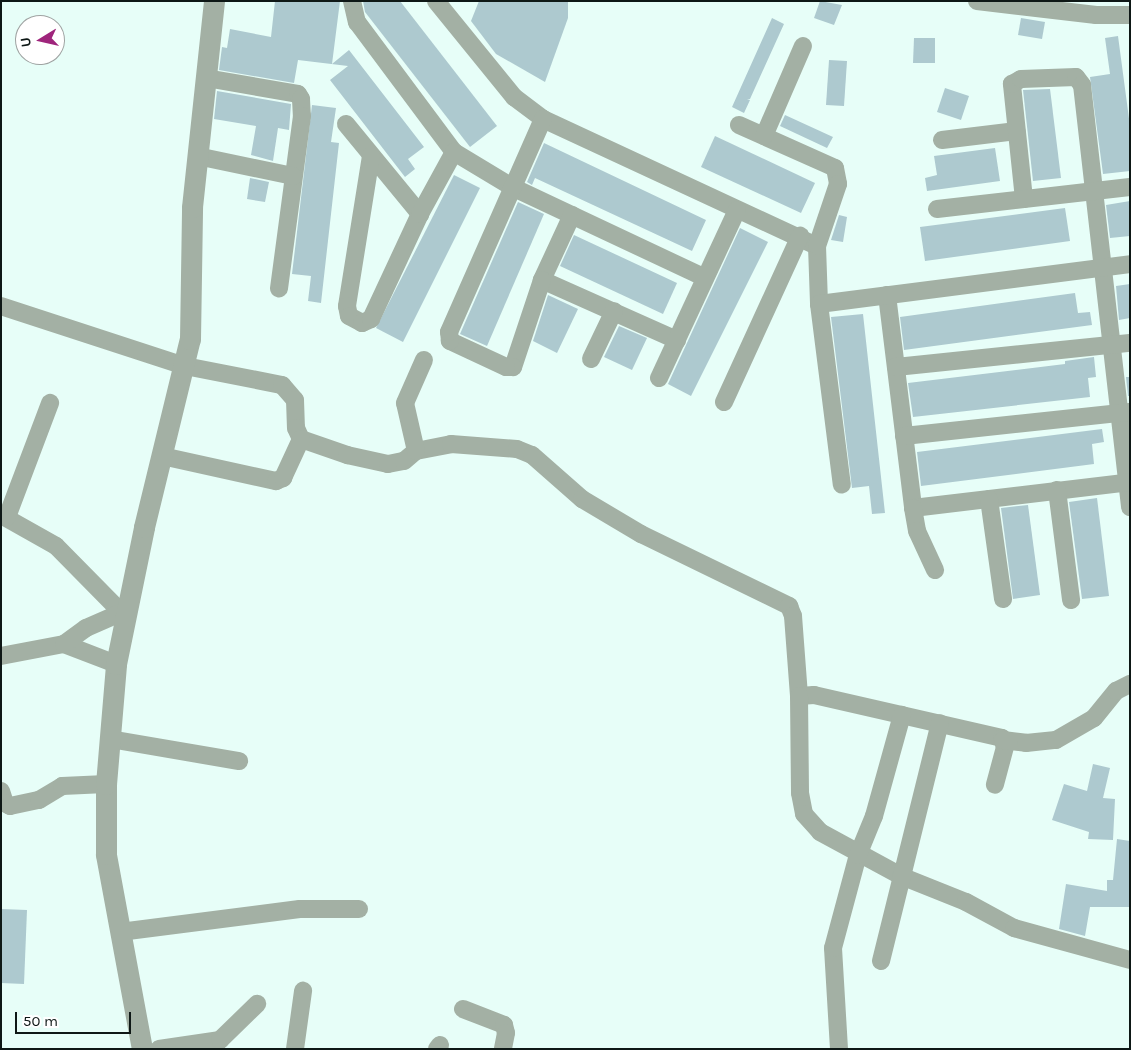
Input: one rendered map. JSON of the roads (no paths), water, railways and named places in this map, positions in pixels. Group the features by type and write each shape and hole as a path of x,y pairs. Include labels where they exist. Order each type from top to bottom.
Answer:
{"street":[{"path":"142,1049 106,854 106,784 116,664 124,611 185,366 192,318 192,207 214,1"},
{"path":"352,1 356,22 454,152 512,187 705,278"},
{"path":"436,1 514,97 543,119 737,210 800,236 817,246"},
{"path":"978,1 1096,8 1130,15"},
{"path":"764,136 803,46"},
{"path":"1024,199 1011,90 1014,82 1073,76 1079,79 1082,85 1109,346 1124,413 1130,507"},
{"path":"206,78 298,94 302,110 279,288"},
{"path":"543,119 449,332 450,341 506,367 513,367 542,280 572,215"},
{"path":"346,124 420,214"},
{"path":"739,125 835,168 839,176 817,246 819,304 842,486"},
{"path":"942,140 1016,131"},
{"path":"371,156 347,306 351,318 365,323 372,319 420,214 454,152"},
{"path":"197,156 294,176"},
{"path":"937,209 1130,187"},
{"path":"660,378 737,210"},
{"path":"724,402 800,236"},
{"path":"819,304 1130,264"},
{"path":"542,280 677,340"},
{"path":"887,295 917,531 935,570"},
{"path":"1,306 185,366 284,386 295,400 296,428 301,439 283,478 276,481 162,456"},
{"path":"591,359 614,311"},
{"path":"896,366 1130,343"},
{"path":"416,451 405,403 424,360"},
{"path":"50,404 4,516 56,546 124,611"},
{"path":"904,436 1124,413"},
{"path":"301,439 388,464 404,460 416,451 451,444 517,449 527,453 582,499 641,534 788,606 794,616 799,696 800,793 804,814 820,832 858,855 900,876 948,894 1014,928 1130,960"},
{"path":"913,508 1128,482"},
{"path":"1057,490 1071,600"},
{"path":"989,499 1002,598"},
{"path":"1,656 64,644 86,628 124,611"},
{"path":"64,644 116,664"},
{"path":"799,696 814,695 902,716 995,735 1003,740 1026,743 1056,740 1068,734 1094,718 1116,691 1130,684"},
{"path":"839,1049 833,948 858,855 874,816 902,716"},
{"path":"881,961 900,876 940,723"},
{"path":"110,739 239,760"},
{"path":"995,785 1005,747 1003,740"},
{"path":"1,791 5,803 10,806 39,800 62,786 106,784"},
{"path":"120,932 307,908 359,909"},
{"path":"295,1049 303,991"},
{"path":"159,1049 220,1040 257,1004"},
{"path":"463,1009 504,1025 506,1033 503,1049"}]}
